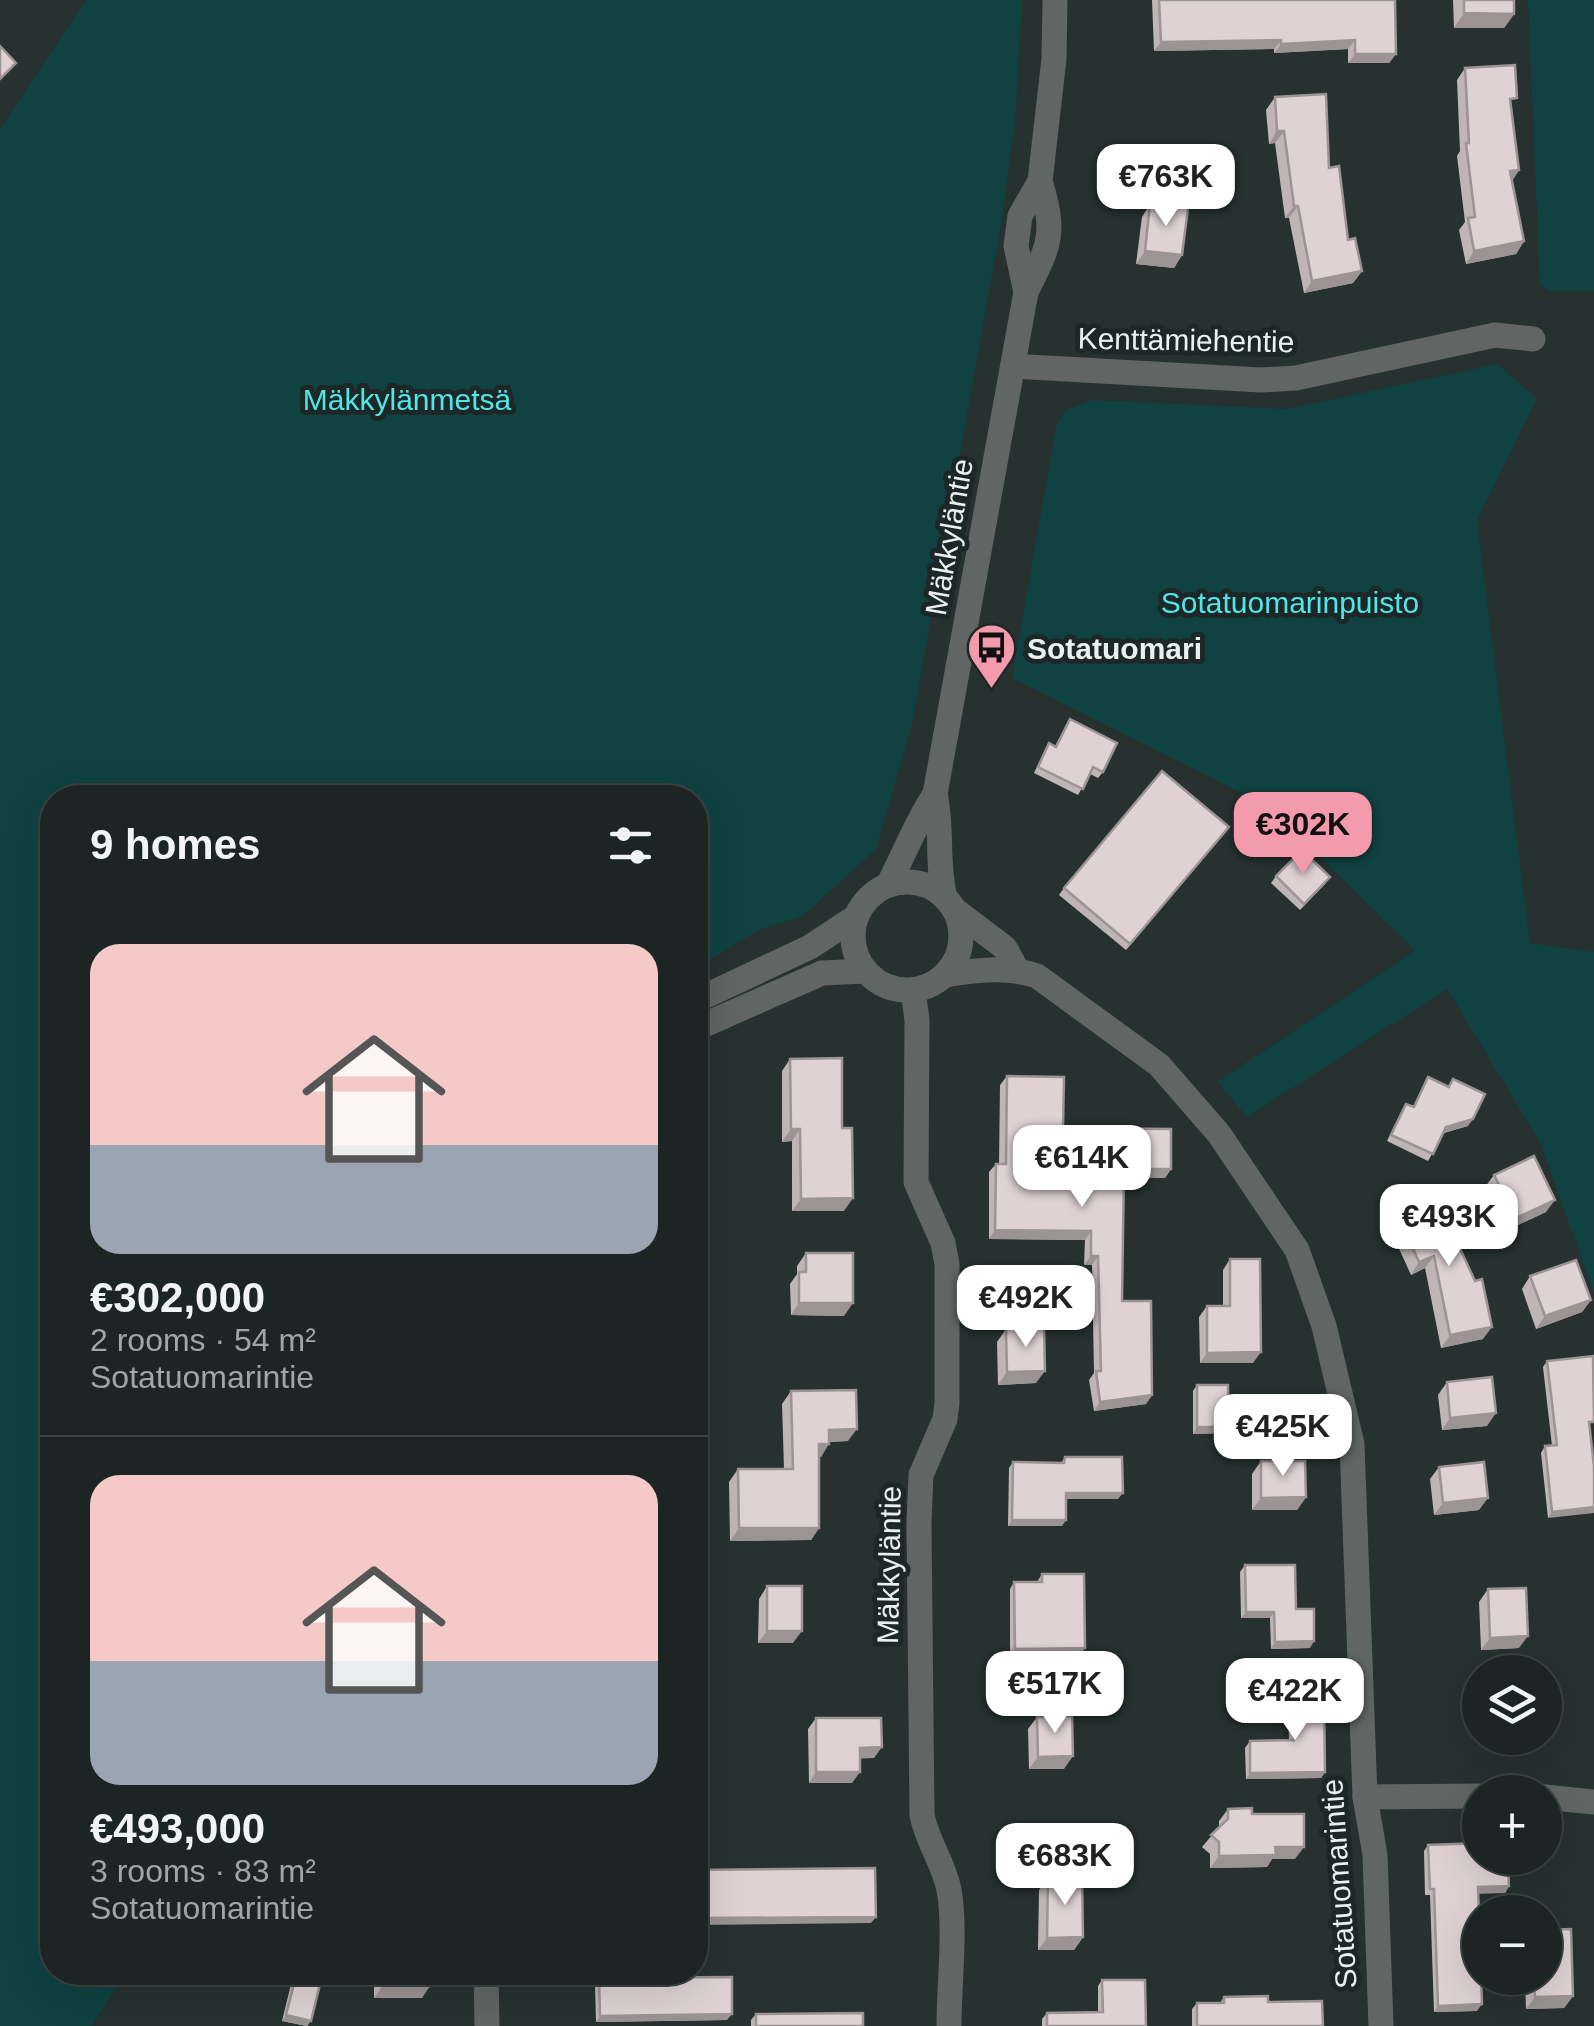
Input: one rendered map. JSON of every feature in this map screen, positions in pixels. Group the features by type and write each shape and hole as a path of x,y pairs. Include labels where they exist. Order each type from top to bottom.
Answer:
{"street":[{"name":"Mäkkyläntie","path":"950,904 939,872 940,818 935,794 1026,292 1046,252 1052,218 1040,181 1054,58 1055,0"},
{"name":"Kenttämiehentie","path":"1013,366 1261,380 1296,378 1494,334 1533,340"},
{"name":"Mäkkyläntie","path":"888,885 921,814 935,794"},
{"path":"919,883 950,904 960,923 959,951 945,974 913,990 887,986 866,971 854,944 857,916 864,902 888,885 919,883"},
{"name":"Sotatuomarintie","path":"950,904 1005,948 1016,968 1037,976 1158,1066 1242,1165 1297,1250 1324,1326 1352,1444 1365,1797 1375,1855 1380,2026"},
{"path":"708,995 810,947 857,916"},
{"path":"945,974 1016,968"},
{"path":"708,1023 822,973 866,971"},
{"name":"Mäkkyläntie","path":"913,990 917,1020 916,1182 943,1243 947,1264 947,1404 945,1419 921,1475 919,1522 922,1815 950,1895 949,2026"},
{"path":"1365,1797 1462,1796"},
{"path":"1562,1799 1594,1802"},
{"path":"486,1985 487,2026"}],"green space":[{"name":"Mäkkylänmetsä","path":"86,0 1022,0 1015,121 1002,218 912,724 876,849 803,916 761,929 708,960 708,785 40,785 40,1985 136,1985 115,1988 92,2026 0,2026 0,129"},
{"path":"1528,0 1594,0 1594,291 1550,291 1540,285"},
{"name":"Sotatuomarinpuisto","path":"1497,364 1537,398 1477,521 1530,943 1594,952 1594,1293 1539,1140 1447,989 1247,1117 1217,1082 1415,950 1269,807 1012,678 1056,427 1066,410 1091,400 1287,409"}],"building":[{"path":"1159,0 1395,0 1396,54 1355,54 1355,40 1281,44 1281,40 1161,42"},
{"path":"1464,0 1514,0 1514,14 1464,13"},
{"path":"0,46 16,63 0,79"},
{"path":"1515,65 1517,98 1510,99 1519,170 1510,171 1524,241 1474,251 1468,218 1475,217 1466,143 1465,68"},
{"path":"1326,94 1329,168 1339,166 1348,240 1355,238 1362,271 1312,281 1298,206 1294,206 1284,131 1277,131 1275,97"},
{"path":"1150,204 1188,208 1182,255 1145,251"},
{"path":"1070,719 1117,743 1103,772 1093,767 1083,789 1038,767 1049,743 1056,747"},
{"path":"1162,771 1229,827 1130,944 1064,888"},
{"path":"1302,850 1330,877 1304,904 1276,876"},
{"path":"842,1058 842,1128 852,1128 853,1198 801,1199 800,1129 791,1129 790,1059"},
{"path":"1007,1076 1064,1077 1063,1128 1171,1129 1171,1169 1124,1169 1122,1301 1151,1301 1152,1395 1100,1402 1096,1371 1101,1371 1098,1256 1091,1256 1091,1231 995,1230 996,1164 1006,1164"},
{"path":"1428,1077 1449,1087 1453,1079 1485,1094 1473,1119 1446,1127 1433,1154 1391,1135 1406,1104 1414,1107"},
{"path":"1534,1156 1555,1200 1516,1218 1494,1175"},
{"path":"1438,1201 1475,1281 1482,1279 1492,1327 1450,1335 1434,1256 1419,1262 1400,1219"},
{"path":"806,1253 853,1253 853,1303 799,1303 799,1272 806,1272"},
{"path":"1230,1259 1260,1259 1261,1352 1207,1353 1207,1306 1230,1306"},
{"path":"1576,1260 1591,1300 1545,1316 1530,1276"},
{"path":"1044,1328 1045,1371 1007,1372 1006,1329"},
{"path":"1593,1356 1594,1422 1589,1422 1594,1507 1552,1512 1545,1446 1557,1445 1547,1361"},
{"path":"1492,1377 1496,1413 1450,1418 1447,1382"},
{"path":"1197,1385 1228,1385 1228,1427 1197,1427"},
{"path":"856,1390 857,1429 829,1430 829,1444 819,1444 819,1528 739,1528 738,1469 793,1469 791,1391"},
{"path":"1065,1457 1122,1457 1123,1493 1066,1493 1066,1520 1012,1520 1013,1462 1064,1463"},
{"path":"1261,1461 1305,1461 1306,1497 1261,1498"},
{"path":"1484,1462 1488,1498 1443,1503 1439,1467"},
{"path":"1245,1565 1295,1565 1296,1609 1314,1609 1314,1641 1275,1642 1274,1612 1246,1612"},
{"path":"1042,1574 1084,1574 1085,1648 1015,1649 1014,1582 1042,1582"},
{"path":"767,1586 802,1586 802,1631 767,1631"},
{"path":"1526,1588 1528,1636 1490,1638 1488,1589"},
{"path":"1293,1697 1324,1697 1325,1772 1250,1773 1250,1741 1294,1740"},
{"path":"1072,1716 1073,1756 1038,1757 1037,1717"},
{"path":"816,1718 881,1718 882,1747 860,1748 860,1772 816,1772"},
{"path":"1252,1808 1252,1814 1304,1814 1304,1847 1275,1847 1276,1855 1219,1856 1219,1842 1211,1835 1228,1819 1228,1809"},
{"path":"1462,1844 1462,1875 1509,1875 1509,1886 1478,1887 1478,1895 1462,1895 1462,1995 1482,1995 1482,2004 1438,2006 1434,1889 1430,1889 1428,1845"},
{"path":"875,1868 876,1917 708,1918 708,1870"},
{"path":"1048,1878 1082,1878 1083,1937 1047,1938"},
{"path":"1562,1929 1571,1929 1573,1996 1535,1997 1562,1995"},
{"path":"708,1977 732,1977 732,2014 600,2016 599,1985 708,1985"},
{"path":"1102,1980 1145,1980 1146,2026 1047,2026 1047,2013 1103,2012"},
{"path":"294,1985 320,1985 311,2021 286,2015"},
{"path":"382,1985 430,1985 430,1986"},
{"path":"1268,1996 1268,2002 1322,2001 1323,2026 1197,2026 1197,2003 1224,2003 1224,1997"},
{"path":"863,2013 863,2026 756,2026 756,2014"}],"place":[{"name":"Sotatuomari","path":"992,690"}]}
